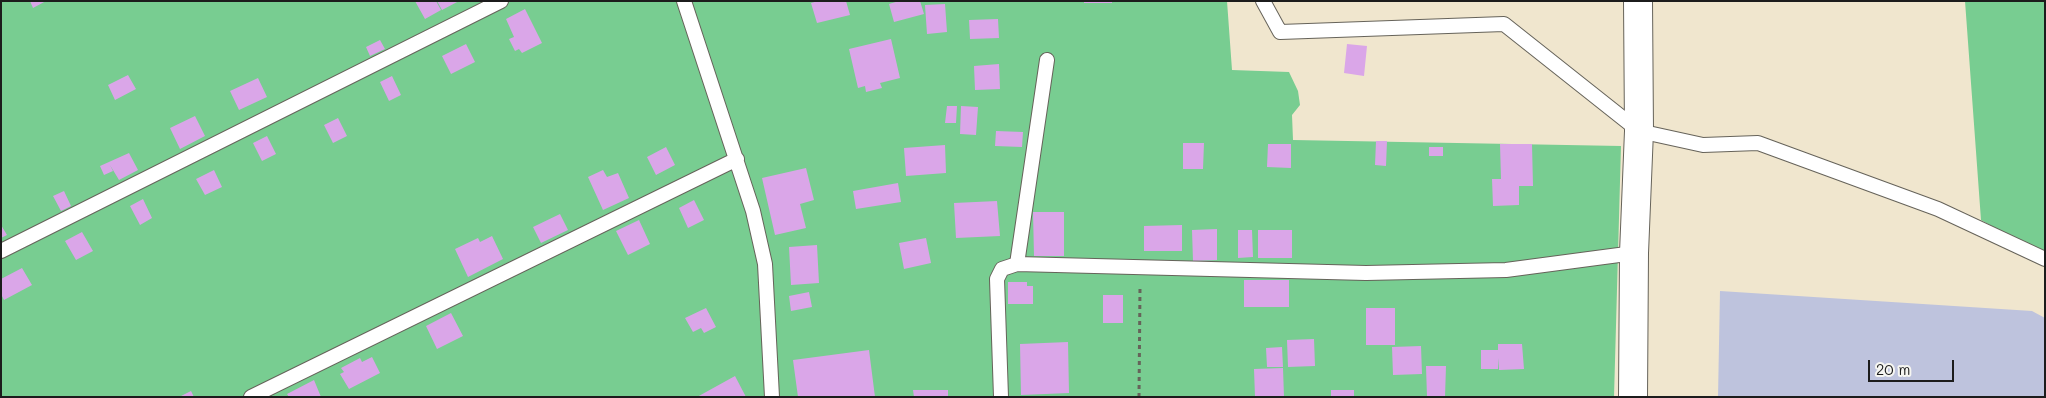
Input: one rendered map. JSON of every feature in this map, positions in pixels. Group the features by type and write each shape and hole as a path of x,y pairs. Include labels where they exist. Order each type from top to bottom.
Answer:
{"street":[{"path":"1633,397 1634,253 1639,131 1638,1"}],"lane":[{"path":"1,252 501,1"},
{"path":"684,1 753,210 765,264 772,397"},
{"path":"1263,1 1280,32 1504,24 1639,131 1703,145 1758,143 1938,209 2045,259"},
{"path":"1017,264 1047,60"},
{"path":"251,397 737,159"},
{"path":"1001,397 997,279 1002,269 1017,264 1141,265 1366,273 1506,270 1634,253"}],"path":[{"path":"1139,397 1141,265"}],"shaded area":[{"path":"1720,291 2032,311 2045,318 2045,397 1718,397"}],"green space":[{"path":"1,1 1227,1 1232,70 1289,72 1298,91 1300,105 1292,115 1293,140 1621,146 1614,397 1,397"},
{"path":"1965,1 2045,1 2045,256 1981,220"}],"building":[{"path":"30,1 46,1 33,8"},
{"path":"415,1 436,1 441,10 425,19"},
{"path":"437,1 459,1 442,10"},
{"path":"818,1 846,1 850,15 817,23 811,3"},
{"path":"899,1 920,1 924,14 894,22 889,4"},
{"path":"1084,1 1112,1 1112,3 1084,3"},
{"path":"945,4 947,32 927,34 925,5"},
{"path":"525,9 542,43 522,53 519,49 515,51 509,39 514,37 506,19"},
{"path":"998,19 999,38 970,39 969,20"},
{"path":"891,39 900,78 880,83 882,88 866,92 865,86 858,88 849,49"},
{"path":"380,40 385,49 370,56 366,47"},
{"path":"466,44 475,62 451,74 442,56"},
{"path":"1347,44 1367,46 1364,76 1344,73"},
{"path":"999,64 1000,89 975,90 974,66"},
{"path":"128,75 136,89 115,100 108,85"},
{"path":"392,76 401,95 389,101 380,82"},
{"path":"258,78 267,97 239,110 230,91"},
{"path":"947,106 957,106 956,123 945,123"},
{"path":"961,106 978,107 976,135 960,134"},
{"path":"195,116 205,136 180,149 170,128"},
{"path":"338,118 347,136 333,143 324,125"},
{"path":"996,131 1023,132 1022,147 995,146"},
{"path":"267,136 276,154 262,161 253,143"},
{"path":"1376,141 1387,141 1386,166 1375,165"},
{"path":"1183,143 1204,143 1203,169 1183,169"},
{"path":"1268,144 1291,144 1291,168 1267,167"},
{"path":"1500,144 1532,144 1533,186 1519,186 1519,205 1493,206 1492,179 1501,179"},
{"path":"945,145 946,173 906,176 904,148"},
{"path":"666,147 675,165 656,175 647,157"},
{"path":"1429,147 1443,147 1443,156 1429,156"},
{"path":"129,153 138,170 119,180 110,165 113,171 104,175 100,166"},
{"path":"806,168 814,200 800,204 806,228 775,235 762,178"},
{"path":"214,170 222,187 205,195 196,179"},
{"path":"603,170 607,177 618,173 629,198 603,210 588,177"},
{"path":"898,183 901,202 856,209 853,191"},
{"path":"64,191 71,206 61,211 53,196"},
{"path":"143,199 152,218 140,225 130,206"},
{"path":"694,200 704,220 688,228 679,208"},
{"path":"997,201 1000,236 956,238 954,203"},
{"path":"1033,212 1064,212 1064,256 1034,256"},
{"path":"560,214 568,230 541,243 533,227"},
{"path":"639,220 650,244 628,255 616,231"},
{"path":"1,225 7,235 1,238"},
{"path":"1182,225 1182,251 1144,251 1144,226"},
{"path":"1217,229 1217,260 1193,261 1192,230"},
{"path":"1238,230 1252,230 1253,257 1238,258"},
{"path":"1258,230 1292,230 1292,258 1258,258"},
{"path":"82,232 93,251 76,260 65,241"},
{"path":"492,236 503,259 468,277 455,249 478,238 480,242"},
{"path":"926,238 931,263 904,269 899,243"},
{"path":"817,245 819,283 791,285 789,247"},
{"path":"22,268 32,285 4,300 1,294 1,279"},
{"path":"1244,280 1289,280 1289,307 1244,307"},
{"path":"1008,282 1027,282 1027,286 1033,286 1033,304 1008,304"},
{"path":"809,292 812,307 791,311 789,296"},
{"path":"1103,295 1123,295 1123,323 1103,323"},
{"path":"706,308 716,327 704,333 701,328 693,332 685,318"},
{"path":"1366,308 1395,308 1395,345 1366,345"},
{"path":"451,313 463,336 437,349 426,326"},
{"path":"1314,339 1315,366 1288,367 1287,340"},
{"path":"1068,342 1069,393 1021,395 1020,344"},
{"path":"1498,344 1522,344 1524,369 1499,370 1499,358 1498,369 1481,369 1481,350 1498,350"},
{"path":"1421,346 1422,374 1393,375 1392,347"},
{"path":"1282,347 1283,367 1267,367 1266,348"},
{"path":"869,350 875,397 798,397 793,360"},
{"path":"372,357 380,373 349,389 340,374 344,372 341,368 360,358 362,362"},
{"path":"1426,366 1446,366 1445,397 1427,397"},
{"path":"1283,368 1284,397 1255,397 1254,369"},
{"path":"735,376 746,397 697,397"},
{"path":"314,380 321,397 289,397 287,394"},
{"path":"913,390 948,390 948,397 914,397"},
{"path":"1331,390 1354,390 1354,397 1331,397"},
{"path":"191,391 194,397 179,397"}]}
